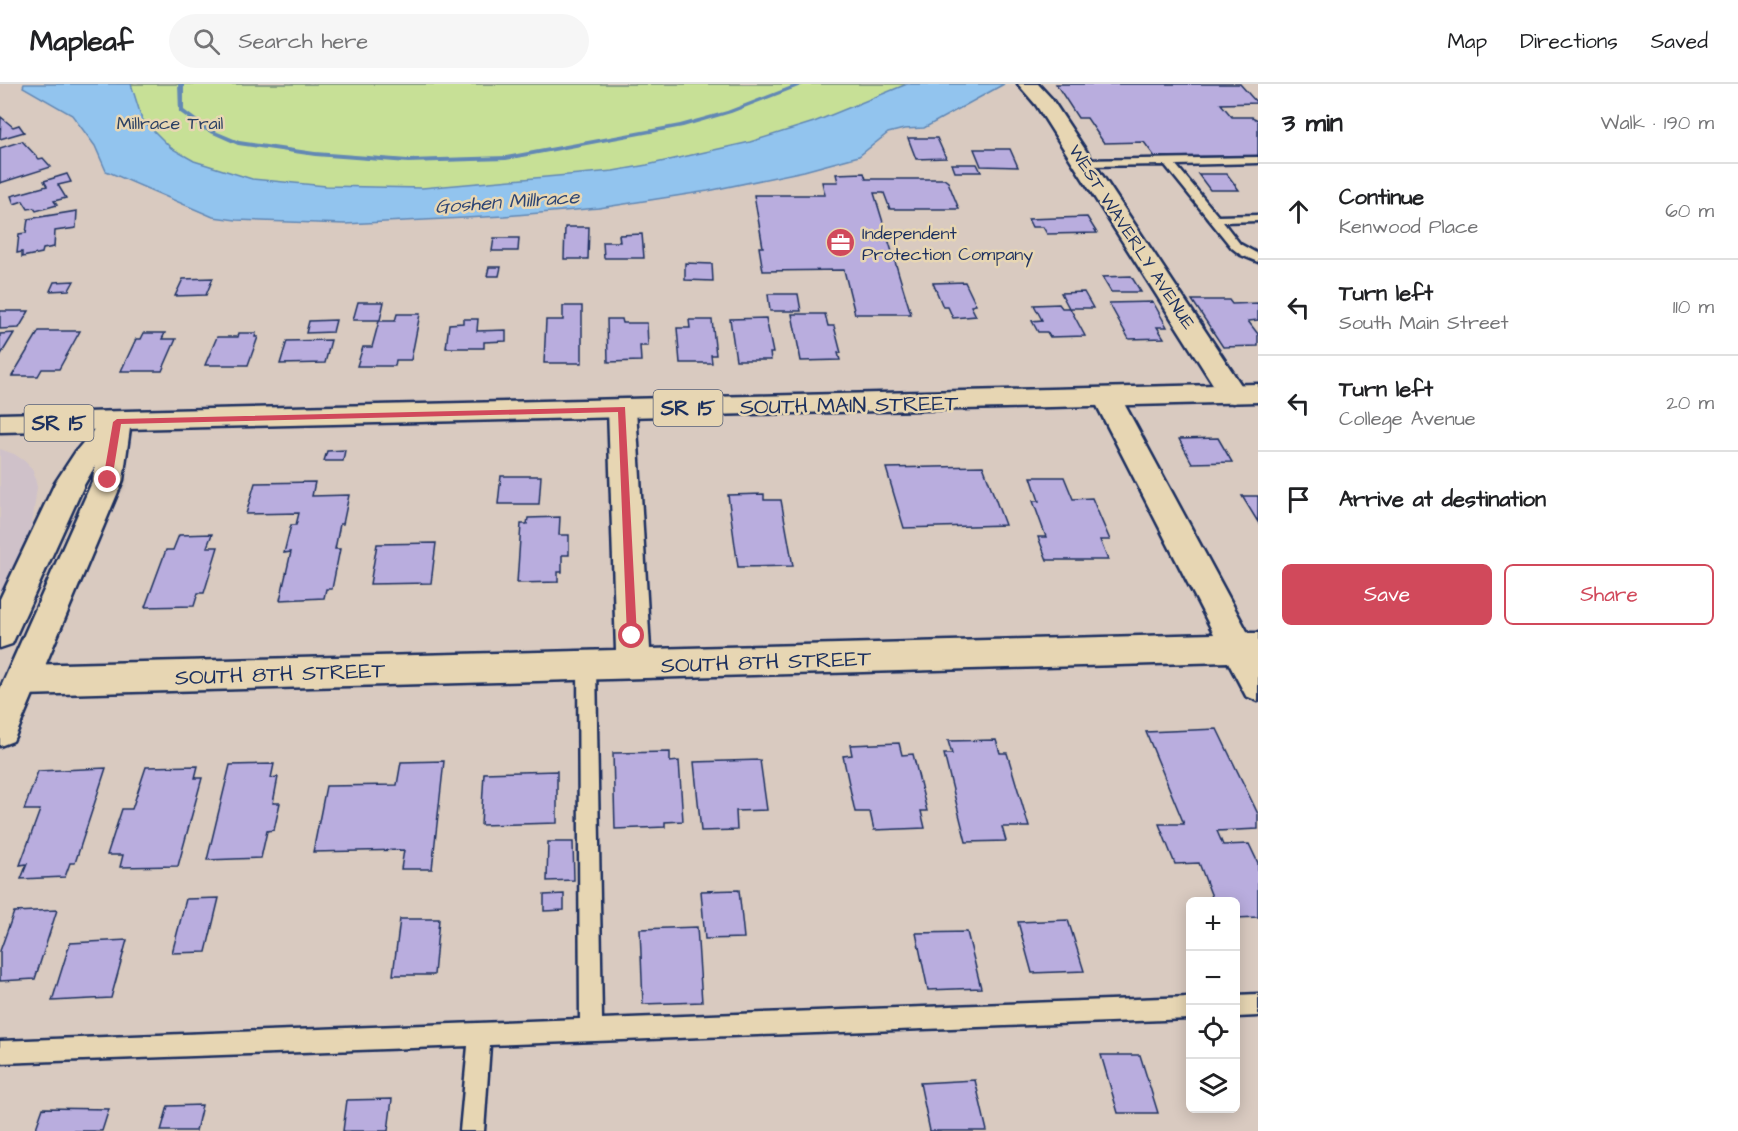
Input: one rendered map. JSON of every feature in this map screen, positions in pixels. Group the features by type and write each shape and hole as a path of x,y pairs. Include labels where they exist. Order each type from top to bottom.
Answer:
{"street":[{"name":"WEST WAVERLY AVENUE","path":"1028,85 1044,102 1083,162 1245,393"},
{"name":"SOUTH MAIN STREET","path":"117,422 1245,393"},
{"path":"1107,398 1248,647 1258,686"},
{"path":"622,409 634,664"},
{"path":"0,634 70,483 86,458 117,422"},
{"path":"0,730 108,480 117,422"},
{"name":"SR 15","path":"0,423 117,422"},
{"name":"SOUTH 8TH STREET","path":"22,680 1248,647"}],"lane":[{"path":"1083,162 1258,160"},
{"path":"1168,161 1236,246 1245,253 1258,258"},
{"path":"1214,219 1258,218"},
{"path":"587,665 591,1030"},
{"path":"1240,1006 1258,1005"},
{"path":"0,1053 1186,1008"},
{"path":"472,1131 480,1034"}],"shaded area":[{"path":"0,449 26,462 33,470 37,487 32,525 0,603"}],"green space":[{"name":"Millrace Trail","path":"117,84 989,84 575,193 245,199 119,143"}],"water":[{"name":"Goshen Millrace","path":"24,84 131,84 142,119 171,148 194,161 252,179 326,186 422,188 613,171 647,165 750,142 814,122 907,84 1004,84 924,128 888,133 859,156 804,171 708,191 599,208 504,216 345,224 213,217 106,171 95,146 72,115 23,87"}],"building":[{"path":"1056,84 1240,84 1257,103 1221,104 1232,117 1252,117 1258,120 1258,156 1155,157 1144,142 1104,143 1087,118 1078,118"},
{"path":"1,117 13,127 19,125 24,132 0,139"},
{"path":"908,138 937,138 946,158 916,159"},
{"path":"22,141 39,159 43,158 51,167 0,183 0,148"},
{"path":"974,149 1010,149 1018,167 981,166"},
{"path":"952,164 977,164 981,172 955,172"},
{"path":"864,173 866,179 944,179 948,182 959,209 890,209 884,193 874,193 911,314 855,314 844,270 763,271 759,247 763,247 754,195 825,195 822,182 838,182 836,174"},
{"path":"67,174 71,182 58,185 66,198 54,201 57,205 36,211 34,208 28,209 23,201 14,204 11,196 47,186 44,181"},
{"path":"1198,174 1227,174 1239,190 1210,190"},
{"path":"77,211 76,228 55,231 54,247 43,249 42,253 22,257 22,252 17,253 19,234 26,233 28,219"},
{"path":"1087,217 1097,233 1047,234 1043,227 1032,227 1028,219"},
{"path":"565,227 589,227 588,259 564,259"},
{"path":"642,234 644,258 604,258 603,242 620,242 619,235"},
{"path":"494,238 519,238 518,251 492,251"},
{"path":"685,263 712,264 713,281 685,280"},
{"path":"489,267 501,267 499,276 487,276"},
{"path":"1131,276 1141,292 1111,292 1102,277"},
{"path":"213,278 206,295 175,296 183,279"},
{"path":"74,281 69,290 50,291 54,282"},
{"path":"965,282 976,305 971,306 976,316 953,318 948,307 943,307 933,283"},
{"path":"1084,292 1093,308 1070,308 1085,336 1050,337 1047,332 1038,332 1032,321 1042,320 1034,305 1059,304 1062,308 1069,308 1061,293"},
{"path":"768,294 798,294 801,311 770,311"},
{"path":"1192,300 1229,300 1232,304 1258,303 1258,320 1248,321 1258,334 1258,346 1223,347"},
{"path":"358,302 384,302 380,320 353,320"},
{"path":"1153,302 1167,327 1157,327 1164,338 1129,339 1109,303"},
{"path":"563,306 582,306 582,363 544,363 546,320 563,320"},
{"path":"0,311 29,311 19,328 0,329"},
{"path":"397,314 420,314 411,360 396,360 395,366 357,366 363,347 372,347 379,321 395,321"},
{"path":"792,314 825,314 828,326 834,326 841,353 838,353 840,360 801,361"},
{"path":"766,318 773,353 770,353 771,360 736,360 730,319"},
{"path":"463,319 478,319 477,331 506,330 506,341 484,342 484,348 446,348 449,324 463,323"},
{"path":"607,319 622,319 623,323 647,323 648,346 640,346 641,361 608,362"},
{"path":"336,320 333,332 306,333 309,321"},
{"path":"689,320 712,320 716,355 711,355 712,363 680,363 677,328 690,328"},
{"path":"39,331 80,331 59,369 42,369 38,376 12,376"},
{"path":"14,333 0,356 0,334"},
{"path":"144,333 165,333 162,339 176,339 162,371 121,371 136,339 141,339"},
{"path":"239,333 256,333 255,337 258,337 248,365 205,365 217,337 238,337"},
{"path":"331,340 325,363 280,364 287,341"},
{"path":"1218,438 1232,462 1192,463 1179,439"},
{"path":"345,450 343,461 324,461 327,451"},
{"path":"983,466 1005,525 904,528 886,468"},
{"path":"501,476 541,476 539,504 498,504"},
{"path":"1031,477 1064,477 1073,499 1092,498 1110,540 1100,540 1108,560 1047,560 1038,537 1046,537 1033,501 1039,501"},
{"path":"315,482 312,496 349,495 335,549 340,549 332,589 326,589 324,598 280,600 291,552 284,553 291,525 296,525 299,513 246,514 255,483"},
{"path":"764,494 764,500 781,500 793,566 738,567 728,495"},
{"path":"1242,496 1258,496 1258,522"},
{"path":"560,517 559,535 569,535 569,555 562,555 562,572 558,572 558,582 517,583 521,524 527,524 528,518"},
{"path":"212,534 207,547 218,547 204,593 198,593 194,606 145,607 166,550 173,550 179,535"},
{"path":"436,543 431,583 370,584 377,544"},
{"path":"1217,729 1258,814 1258,829 1217,831 1223,845 1249,844 1258,863 1258,917 1240,918 1240,897 1212,897 1199,863 1175,864 1159,824 1184,824 1146,732"},
{"path":"996,740 1000,753 1007,753 1029,827 1002,827 1006,841 966,842 944,754 952,754 948,741"},
{"path":"899,743 902,755 913,754 927,811 921,811 925,828 874,830 870,812 855,812 843,756 852,755 850,745"},
{"path":"670,752 670,762 679,761 683,821 665,822 665,827 615,829 613,753"},
{"path":"760,760 767,810 736,811 737,830 701,831 694,762"},
{"path":"444,761 432,869 401,869 404,850 313,852 326,786 397,785 401,762"},
{"path":"274,764 271,778 278,777 273,803 280,803 274,830 267,831 261,858 207,860 230,765"},
{"path":"198,766 195,778 202,778 178,866 120,867 123,855 107,855 122,809 132,809 146,767"},
{"path":"106,768 75,863 70,863 65,877 21,879 27,864 20,865 40,810 24,810 38,771"},
{"path":"557,771 557,823 481,825 484,773"},
{"path":"548,842 573,842 574,880 547,881"},
{"path":"739,890 744,938 705,939 701,891"},
{"path":"564,894 564,910 544,911 544,895"},
{"path":"219,898 206,952 172,953 186,899"},
{"path":"57,910 35,979 0,981 0,951 14,912"},
{"path":"400,919 439,919 434,975 393,975"},
{"path":"1068,920 1084,971 1032,973 1018,922"},
{"path":"697,927 702,1002 643,1004 640,929"},
{"path":"967,932 981,988 928,990 916,933"},
{"path":"127,940 111,998 52,1001 70,943"},
{"path":"1101,1055 1140,1055 1158,1113 1118,1113"},
{"path":"975,1080 987,1131 930,1131 920,1083"},
{"path":"392,1099 388,1131 343,1131 347,1100"},
{"path":"202,1105 196,1131 161,1131 168,1106"},
{"path":"43,1108 109,1109 102,1131 35,1131"}],"waterway":[{"path":"181,84 181,111 206,129 238,143 315,154 408,161 506,158 681,126 729,112 803,84"}],"place":[{"name":"Independent Protection Company","path":"841,243"}],"route":[{"path":"108,480 117,422 622,409 632,636"}]}
